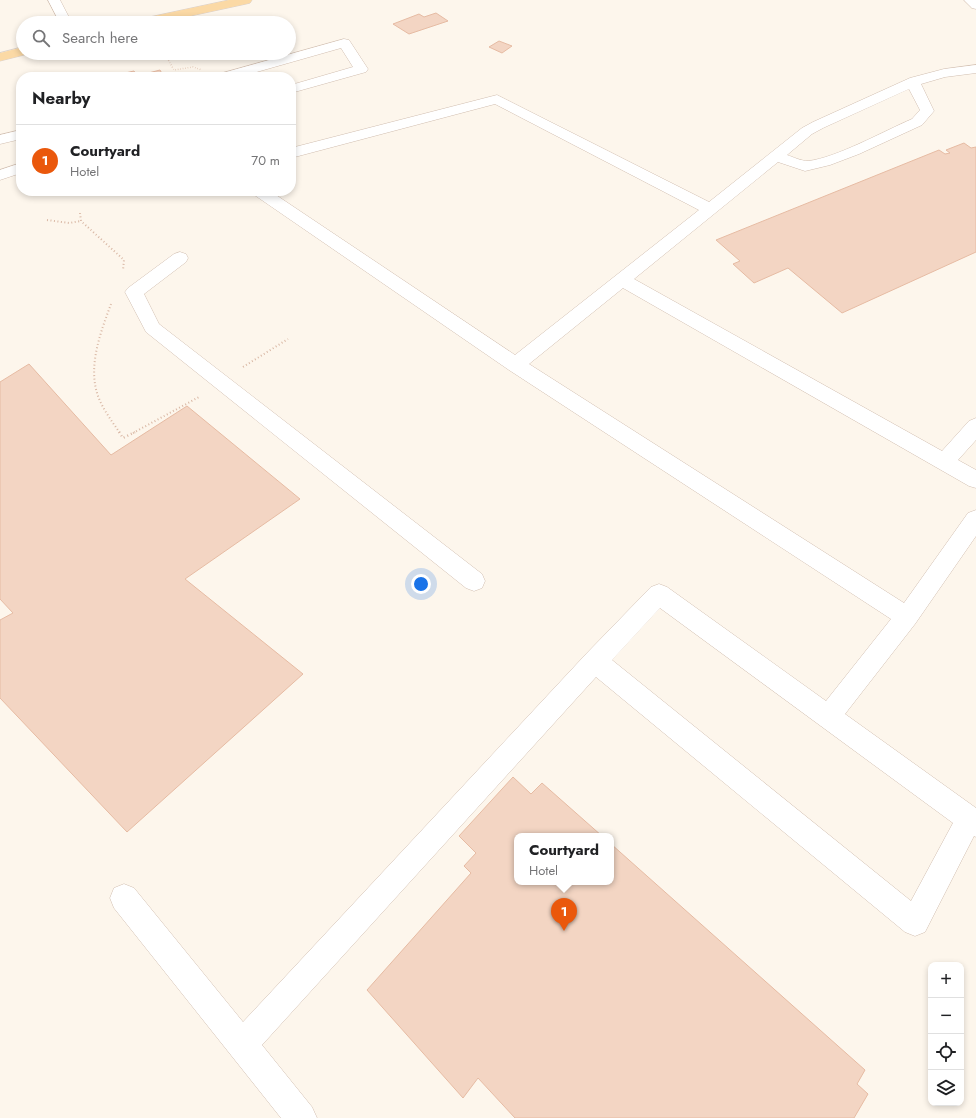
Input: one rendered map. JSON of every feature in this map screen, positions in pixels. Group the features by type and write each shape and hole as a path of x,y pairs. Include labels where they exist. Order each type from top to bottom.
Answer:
{"main road":[{"path":"172,16 246,0"},
{"path":"0,57 16,53"}],"street":[{"path":"54,0 62,16"},
{"path":"970,0 976,5"},
{"path":"296,56 344,43 361,69 296,88"},
{"path":"241,72 284,60"},
{"path":"516,366 776,156 818,125 913,82 930,76 976,69"},
{"path":"776,156 805,166 825,162 854,151 918,122 927,111 913,82"},
{"path":"296,152 496,99 710,209"},
{"path":"0,140 16,135"},
{"path":"0,174 16,169"},
{"path":"266,196 516,366 907,617"},
{"path":"180,258 134,292 152,328 474,581"},
{"path":"623,280 976,480"},
{"path":"945,462 976,426"},
{"path":"828,717 907,617 976,519"},
{"path":"242,1045 594,661 659,594 973,822 915,922 594,661"},
{"path":"124,898 301,1118"}],"path":[{"path":"168,60 174,70 193,67 208,72"},
{"path":"80,213 82,221 124,260 122,275 152,279"},
{"path":"47,220 69,223 82,221"},
{"path":"111,304 100,332 94,371 98,396 123,438 190,403 288,339"}],"building":[{"path":"436,13 448,21 409,34 393,24 419,14 424,17"},
{"path":"499,41 512,46 502,53 489,47"},
{"path":"964,143 971,148 976,147 976,252 842,313 788,268 754,283 733,264 740,261 716,240 939,150 945,154 950,153 946,150"},
{"path":"29,364 111,455 187,406 300,499 185,579 303,674 127,832 0,698 0,620 13,613 0,599 0,382"},
{"path":"513,777 531,794 542,783 599,833 514,833 514,885 614,885 614,847 865,1070 857,1084 868,1094 854,1118 515,1118 478,1078 463,1098 367,990 471,873 464,866 476,853 459,836"}],"place":[{"name":"Courtyard","path":"564,931"}]}
